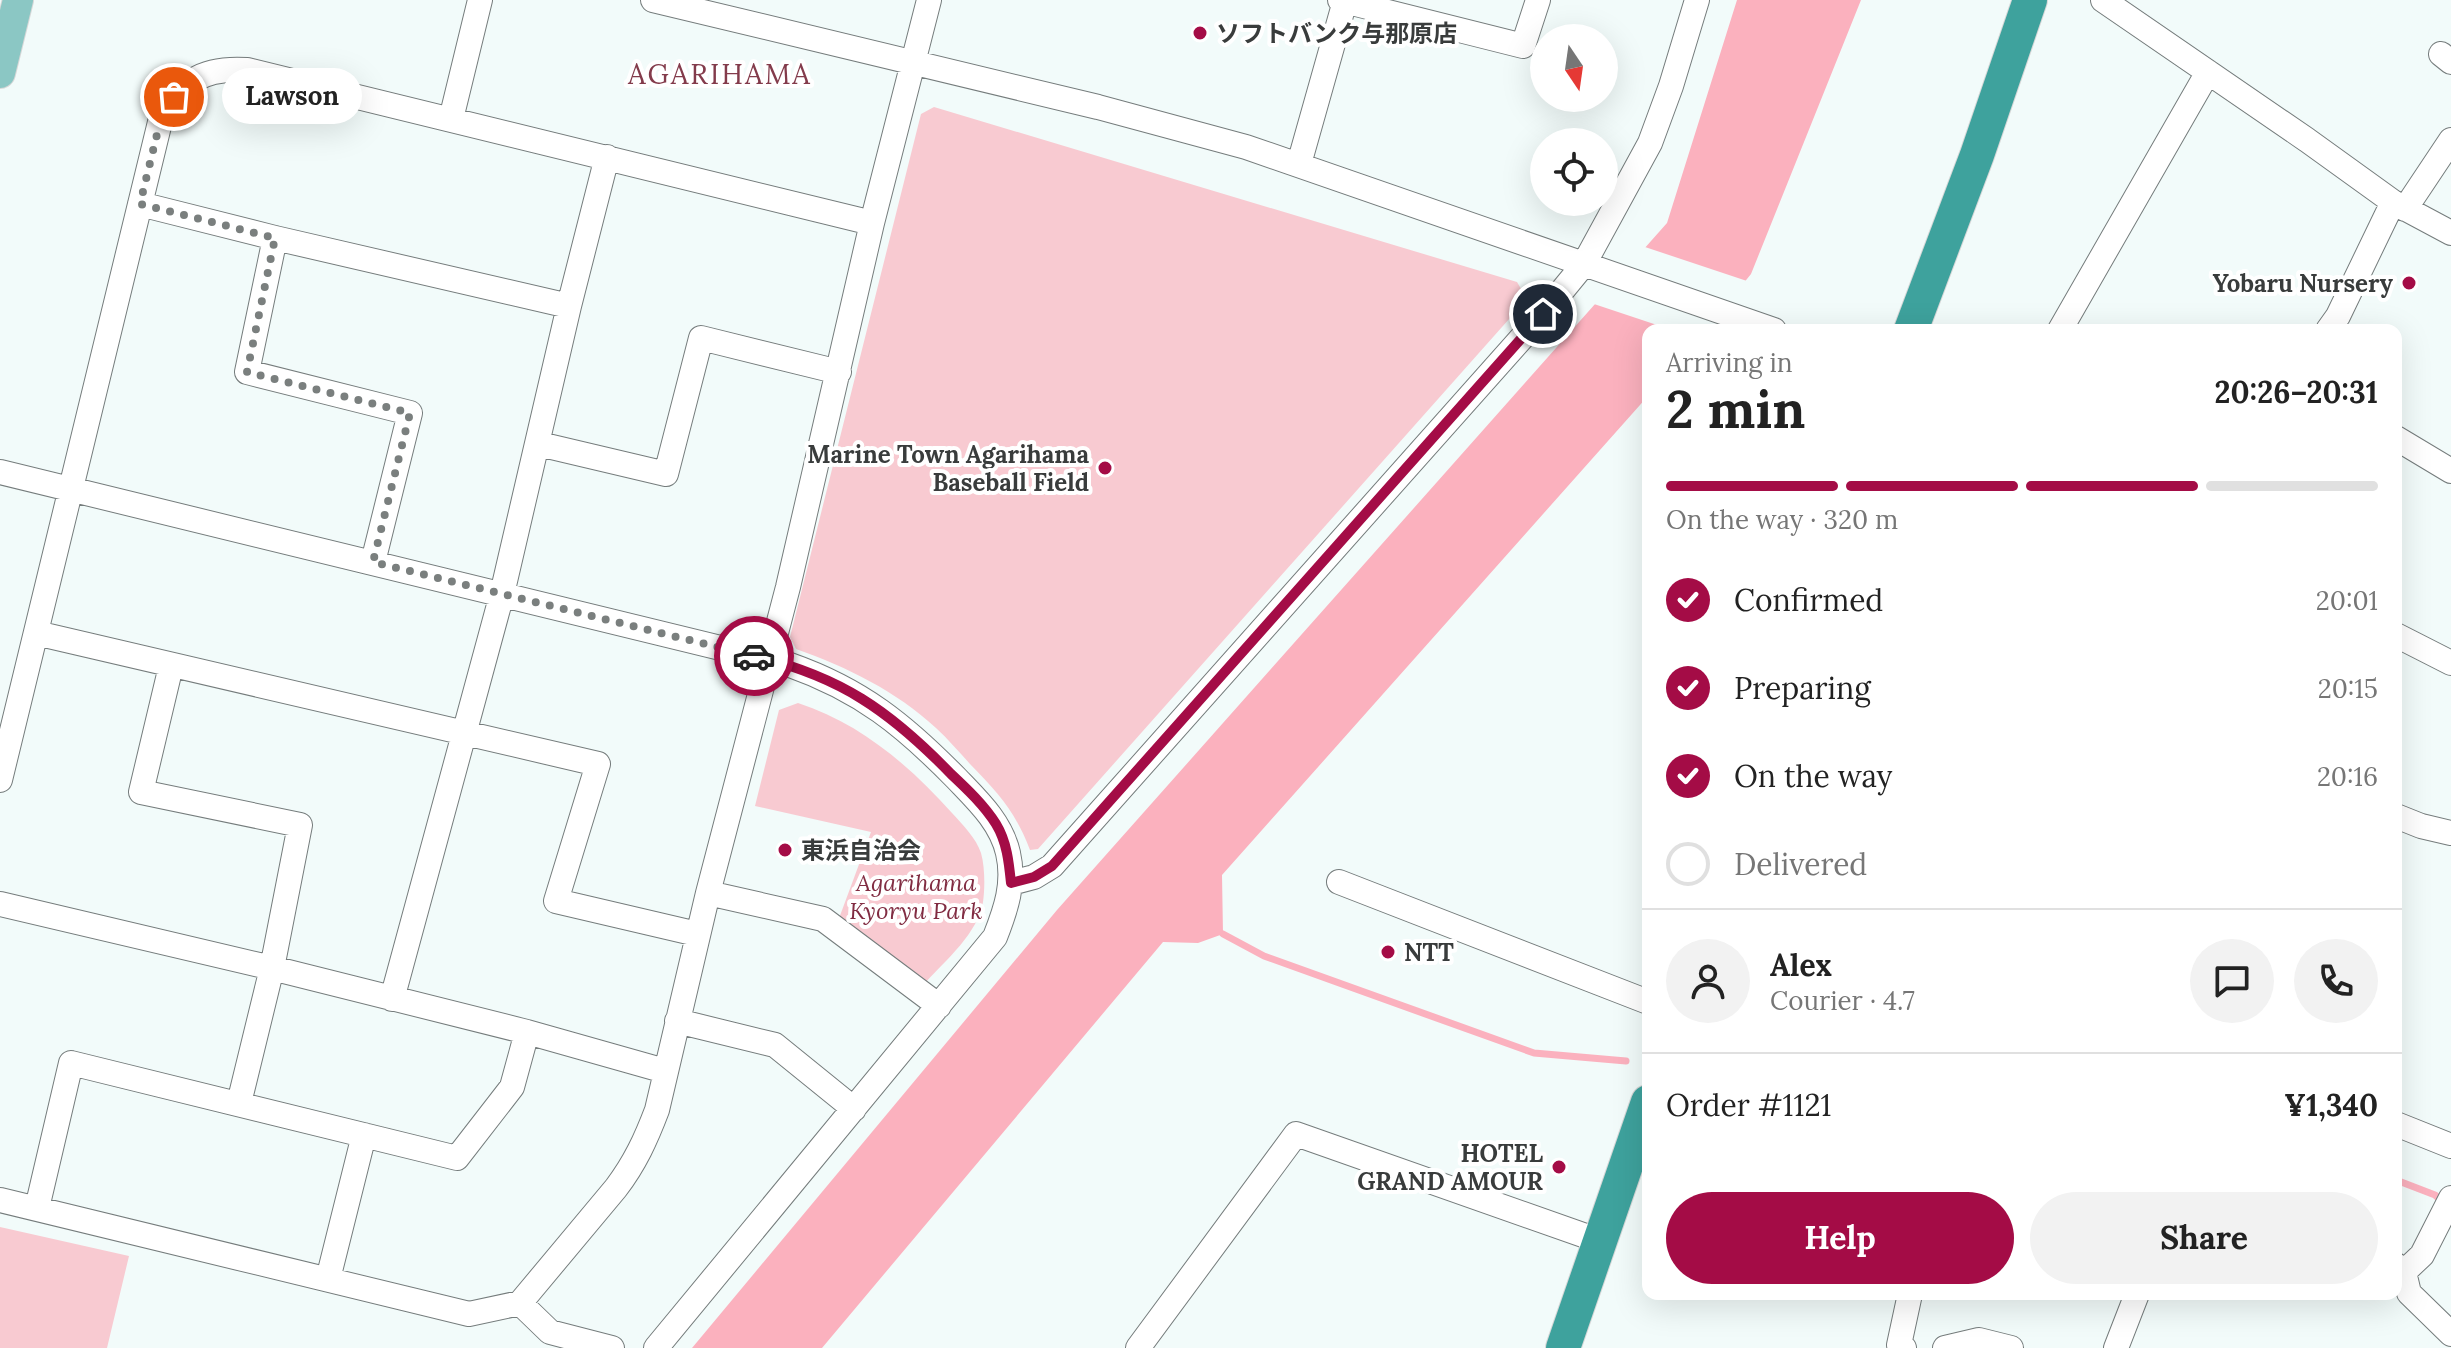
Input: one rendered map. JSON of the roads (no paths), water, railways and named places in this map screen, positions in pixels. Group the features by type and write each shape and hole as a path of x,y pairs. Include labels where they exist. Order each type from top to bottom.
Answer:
{"highway":[{"path":"1913,324 1977,155 2030,0"},
{"path":"1563,1348 1642,1119"}],"main road":[{"path":"0,73 18,0"}],"street":[{"path":"451,119 480,0"},
{"path":"653,0 1156,122 1299,164 1757,324"},
{"path":"0,1200 469,1314 520,1303 631,1168 657,1110 697,934 769,659 872,223 929,0"},
{"path":"1299,164 1342,1 1523,46 1538,0"},
{"path":"1011,883 1034,877 1052,866 1533,326 1584,264 1650,143 1697,0"},
{"path":"2103,0 2399,205 2451,233"},
{"path":"0,780 160,122 174,97 192,81 226,69 247,70 872,223"},
{"path":"2063,324 2208,72"},
{"path":"2332,324 2399,205 2451,140"},
{"path":"392,999 502,594 607,157"},
{"path":"140,204 569,306"},
{"path":"275,238 247,372 410,413 373,562"},
{"path":"539,444 666,474 701,338 839,372"},
{"path":"2402,442 2451,471"},
{"path":"0,472 769,659 817,675 857,694 887,714 922,744 983,806 997,826 1008,853 1011,883 1006,909 995,937 656,1348"},
{"path":"36,633 598,764 556,901 697,934"},
{"path":"2402,638 2451,663"},
{"path":"171,666 141,792 300,825 272,968 239,1103"},
{"path":"2402,818 2451,833"},
{"path":"1339,882 1642,1000"},
{"path":"708,893 823,919 939,1006"},
{"path":"0,904 527,1032 665,1071"},
{"path":"677,1021 775,1045 854,1109"},
{"path":"37,1208 71,1063 457,1158 512,1087 527,1032"},
{"path":"2402,1126 2451,1146"},
{"path":"1138,1348 1296,1134 1600,1241"},
{"path":"328,1279 364,1135"},
{"path":"2402,1268 2422,1255 2451,1198"},
{"path":"2402,1274 2409,1293 2451,1334 2440,1348"},
{"path":"1904,1348 1899,1345 1909,1300"},
{"path":"2116,1348 2135,1300"},
{"path":"520,1303 550,1332 612,1348"},
{"path":"1945,1348 1979,1340 1997,1346"}],"waterway":[{"path":"1223,934 1264,956 1534,1053 1626,1061"},
{"path":"2402,1182 2435,1195 2443,1202"}],"place":[{"name":"ソフトバンク与那原店","path":"1200,33"},
{"name":"Lawson","path":"174,97"},
{"name":"Yobaru Nursery","path":"2409,283"},
{"name":"Marine Town Agarihama Baseball Field","path":"1105,468"},
{"name":"東浜自治会","path":"785,850"},
{"name":"NTT","path":"1388,952"},
{"name":"HOTEL GRAND AMOUR","path":"1559,1167"}],"district":[{"name":"AGARIHAMA","path":"720,74"}],"park label":[{"name":"Agarihama Kyoryu Park","path":"916,896"}]}
